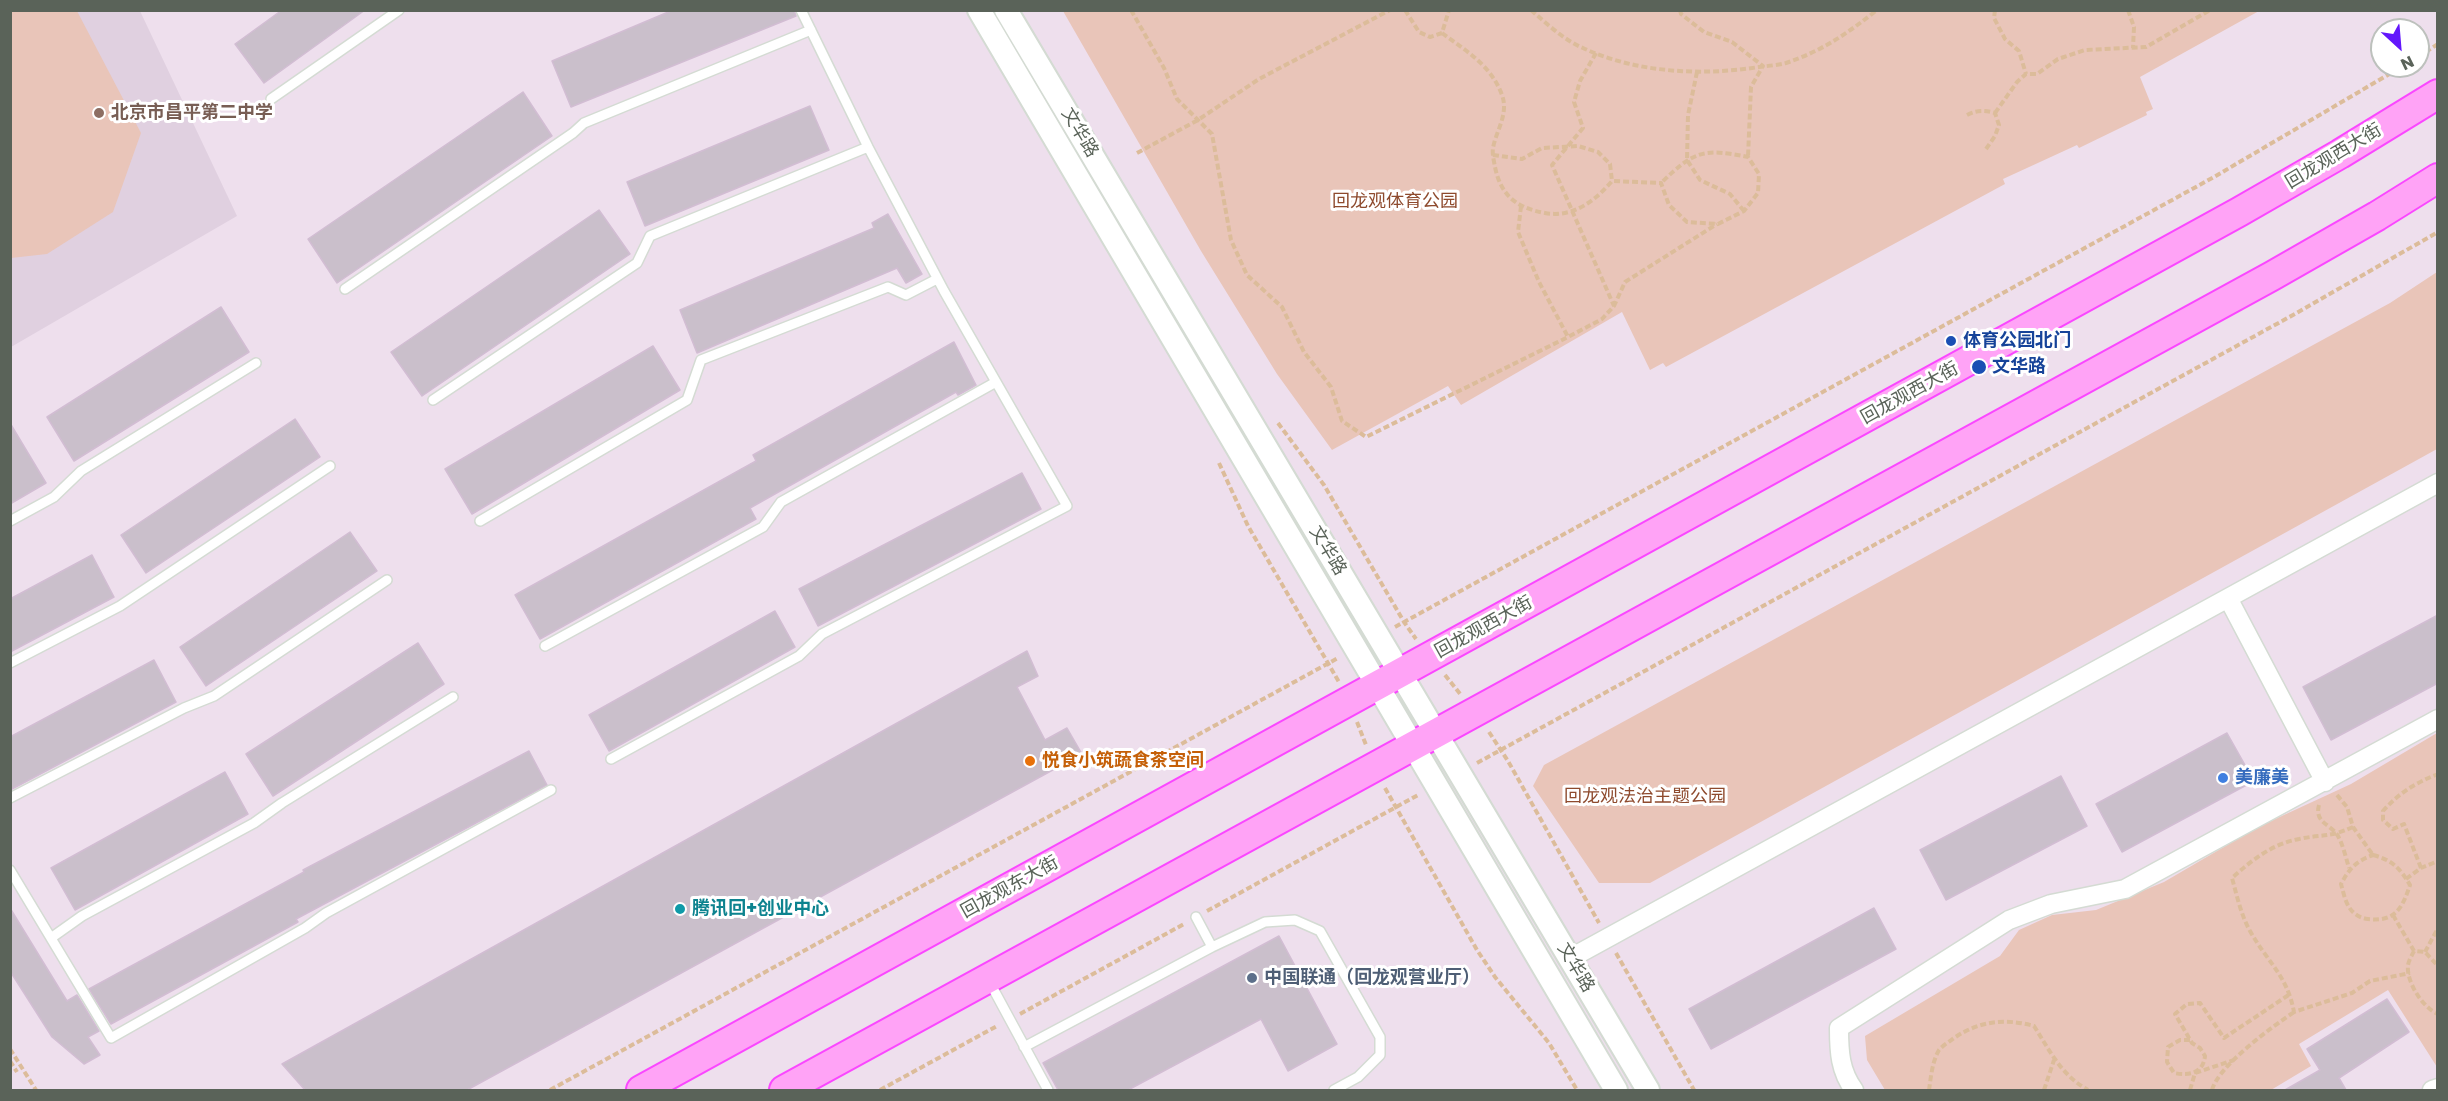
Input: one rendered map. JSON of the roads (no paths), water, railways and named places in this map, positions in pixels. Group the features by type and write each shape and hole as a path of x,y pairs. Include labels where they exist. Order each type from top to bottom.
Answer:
{"main road":[{"name":"回龙观西大街","path":"1389,680 2239,212 2438,94"},
{"path":"784,1090 2272,276 2438,178"},
{"name":"回龙观东大街","path":"641,1090 1389,680"}],"street":[{"name":"文华路","path":"980,10 1389,680"},
{"name":"文华路","path":"1006,10 1424,740 1616,1090"},
{"path":"1569,959 2438,483"},
{"path":"2228,598 2325,782"},
{"path":"1854,1090 1844,1075 1839,1050 1839,1028 1864,1011 2009,920 2051,904 2125,889 2438,719"},
{"name":"文华路","path":"1424,740 1569,959 1648,1090"},
{"path":"2432,1090 2438,1088"}],"lane":[{"path":"271,99 399,10"},
{"path":"611,759 799,656 822,634 1067,506 938,279 868,147 801,10"},
{"path":"345,289 573,134 584,123 811,30"},
{"path":"433,400 637,263 650,236 868,147"},
{"path":"480,520 687,400 701,360 888,287 906,295 938,279"},
{"path":"10,521 54,497 81,471 256,363"},
{"path":"545,646 763,527 781,502 996,382"},
{"path":"10,663 120,606 330,466"},
{"path":"10,798 184,708 214,696 387,580"},
{"path":"51,938 82,916 254,823 282,803 453,697"},
{"path":"10,870 111,1038 305,928 326,913 551,790"},
{"path":"1197,917 1212,947"},
{"path":"1024,1047 1212,947 1265,922 1295,920 1320,931 1380,1036 1380,1055 1358,1077 1334,1090"},
{"path":"988,979 1048,1090"}],"place":[{"name":"北京市昌平第二中学","path":"99,113"},
{"name":"体育公园北门","path":"1951,341"},
{"name":"文华路","path":"1979,367"},
{"name":"悦食小筑蔬食茶空间","path":"1030,761"},
{"name":"美廉美","path":"2223,778"},
{"name":"腾讯回+创业中心","path":"680,909"},
{"name":"中国联通（回龙观营业厅）","path":"1252,978"}],"park label":[{"name":"回龙观体育公园","path":"1395,202"},
{"name":"回龙观法治主题公园","path":"1645,797"}]}
